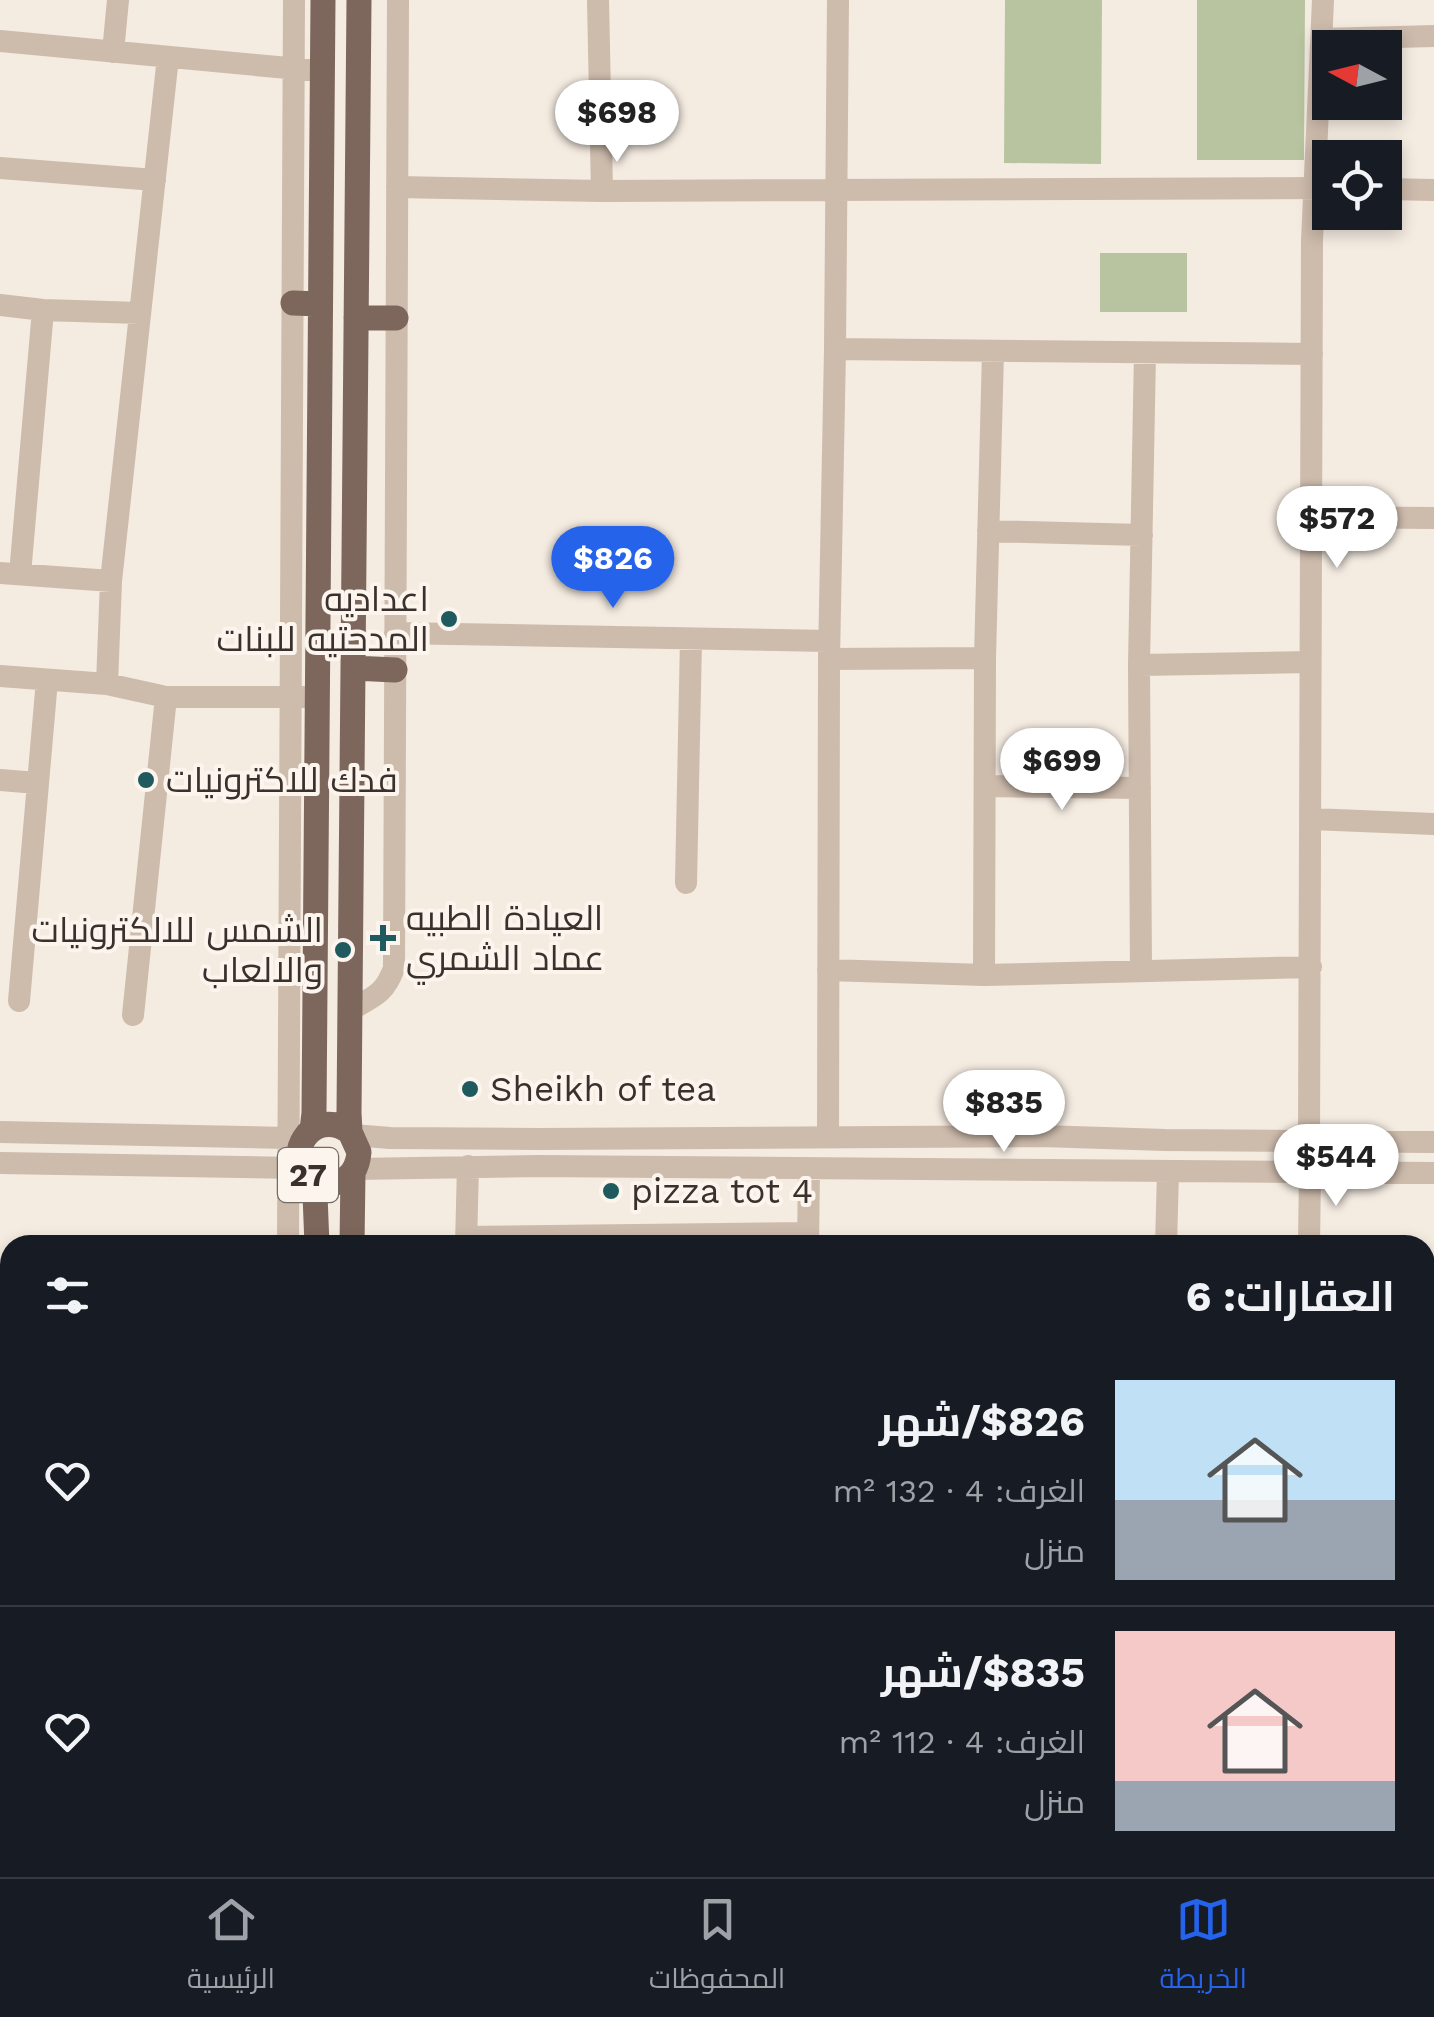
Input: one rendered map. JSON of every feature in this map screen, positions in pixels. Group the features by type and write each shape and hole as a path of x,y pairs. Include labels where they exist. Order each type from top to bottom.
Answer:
{"main road":[{"name":"27","path":"317,1235 315,1194 300,1170 300,1146 303,1133 314,1122 303,946 317,696 323,0"},
{"name":"27","path":"352,1235 354,1170 359,1152 352,1134 350,1010 359,0"},
{"path":"292,303 320,304"},
{"path":"356,318 396,318"},
{"path":"320,416 330,429 338,431 355,424"},
{"path":"319,458 334,448 342,449 355,468"},
{"path":"353,668 395,670"},
{"name":"27","path":"303,1133 336,1124 352,1134"},
{"name":"27","path":"300,1170 314,1180 331,1184 347,1178 354,1170"}],"street":[{"path":"112,52 118,0"},
{"path":"294,0 291,698 303,946"},
{"path":"350,1010 381,993 394,968 398,0"},
{"path":"598,0 602,191"},
{"path":"828,1137 829,650 838,0"},
{"path":"1322,30 1323,0"},
{"path":"1402,37 1434,36"},
{"path":"0,41 322,71"},
{"path":"107,684 111,582 168,58"},
{"path":"0,168 155,180"},
{"path":"397,187 602,191 1312,187"},
{"path":"1402,189 1434,190"},
{"path":"1309,1142 1314,230"},
{"path":"0,305 140,313"},
{"path":"42,310 10,574 111,582"},
{"path":"835,349 1312,354"},
{"path":"984,976 985,658 992,352"},
{"path":"1140,971 1139,665 1146,353"},
{"path":"1312,517 1434,518"},
{"path":"988,531 1142,534"},
{"path":"395,633 692,639 985,658"},
{"path":"686,883 692,639"},
{"path":"1139,665 1310,662"},
{"path":"0,676 107,684 166,697 317,696"},
{"path":"19,1001 47,680"},
{"path":"133,1016 166,697"},
{"path":"0,780 36,783"},
{"path":"985,786 1140,788"},
{"path":"1311,819 1434,824"},
{"path":"828,970 984,976 1311,967"},
{"path":"0,1132 303,1133"},
{"path":"352,1134 539,1140 1042,1136 1434,1142"},
{"path":"980,1136 990,1149 990,1160 981,1170"},
{"path":"1042,1136 1030,1156 1043,1170"},
{"path":"538,1166 539,1140"},
{"path":"0,1163 300,1170 290,1235"},
{"path":"466,1235 468,1166"},
{"path":"354,1170 538,1166 1434,1173"},
{"path":"808,1235 809,1169"},
{"path":"1166,1235 1168,1172"},
{"path":"1309,1235 1310,1172"}],"green space":[{"path":"1005,0 1102,0 1101,164 1004,163"},
{"path":"1197,0 1305,0 1304,160 1197,160"},
{"path":"1100,253 1187,253 1187,312 1100,312"}],"place":[{"name":"اعداديه المدحتيه للبنات","path":"449,619"},
{"name":"فدك للاكترونيات","path":"146,780"},
{"name":"العيادة الطبيه عماد الشمري","path":"383,938"},
{"name":"الشمس للالكترونيات والالعاب","path":"343,950"},
{"name":"Sheikh of tea","path":"470,1089"},
{"name":"pizza tot 4","path":"611,1191"}]}
